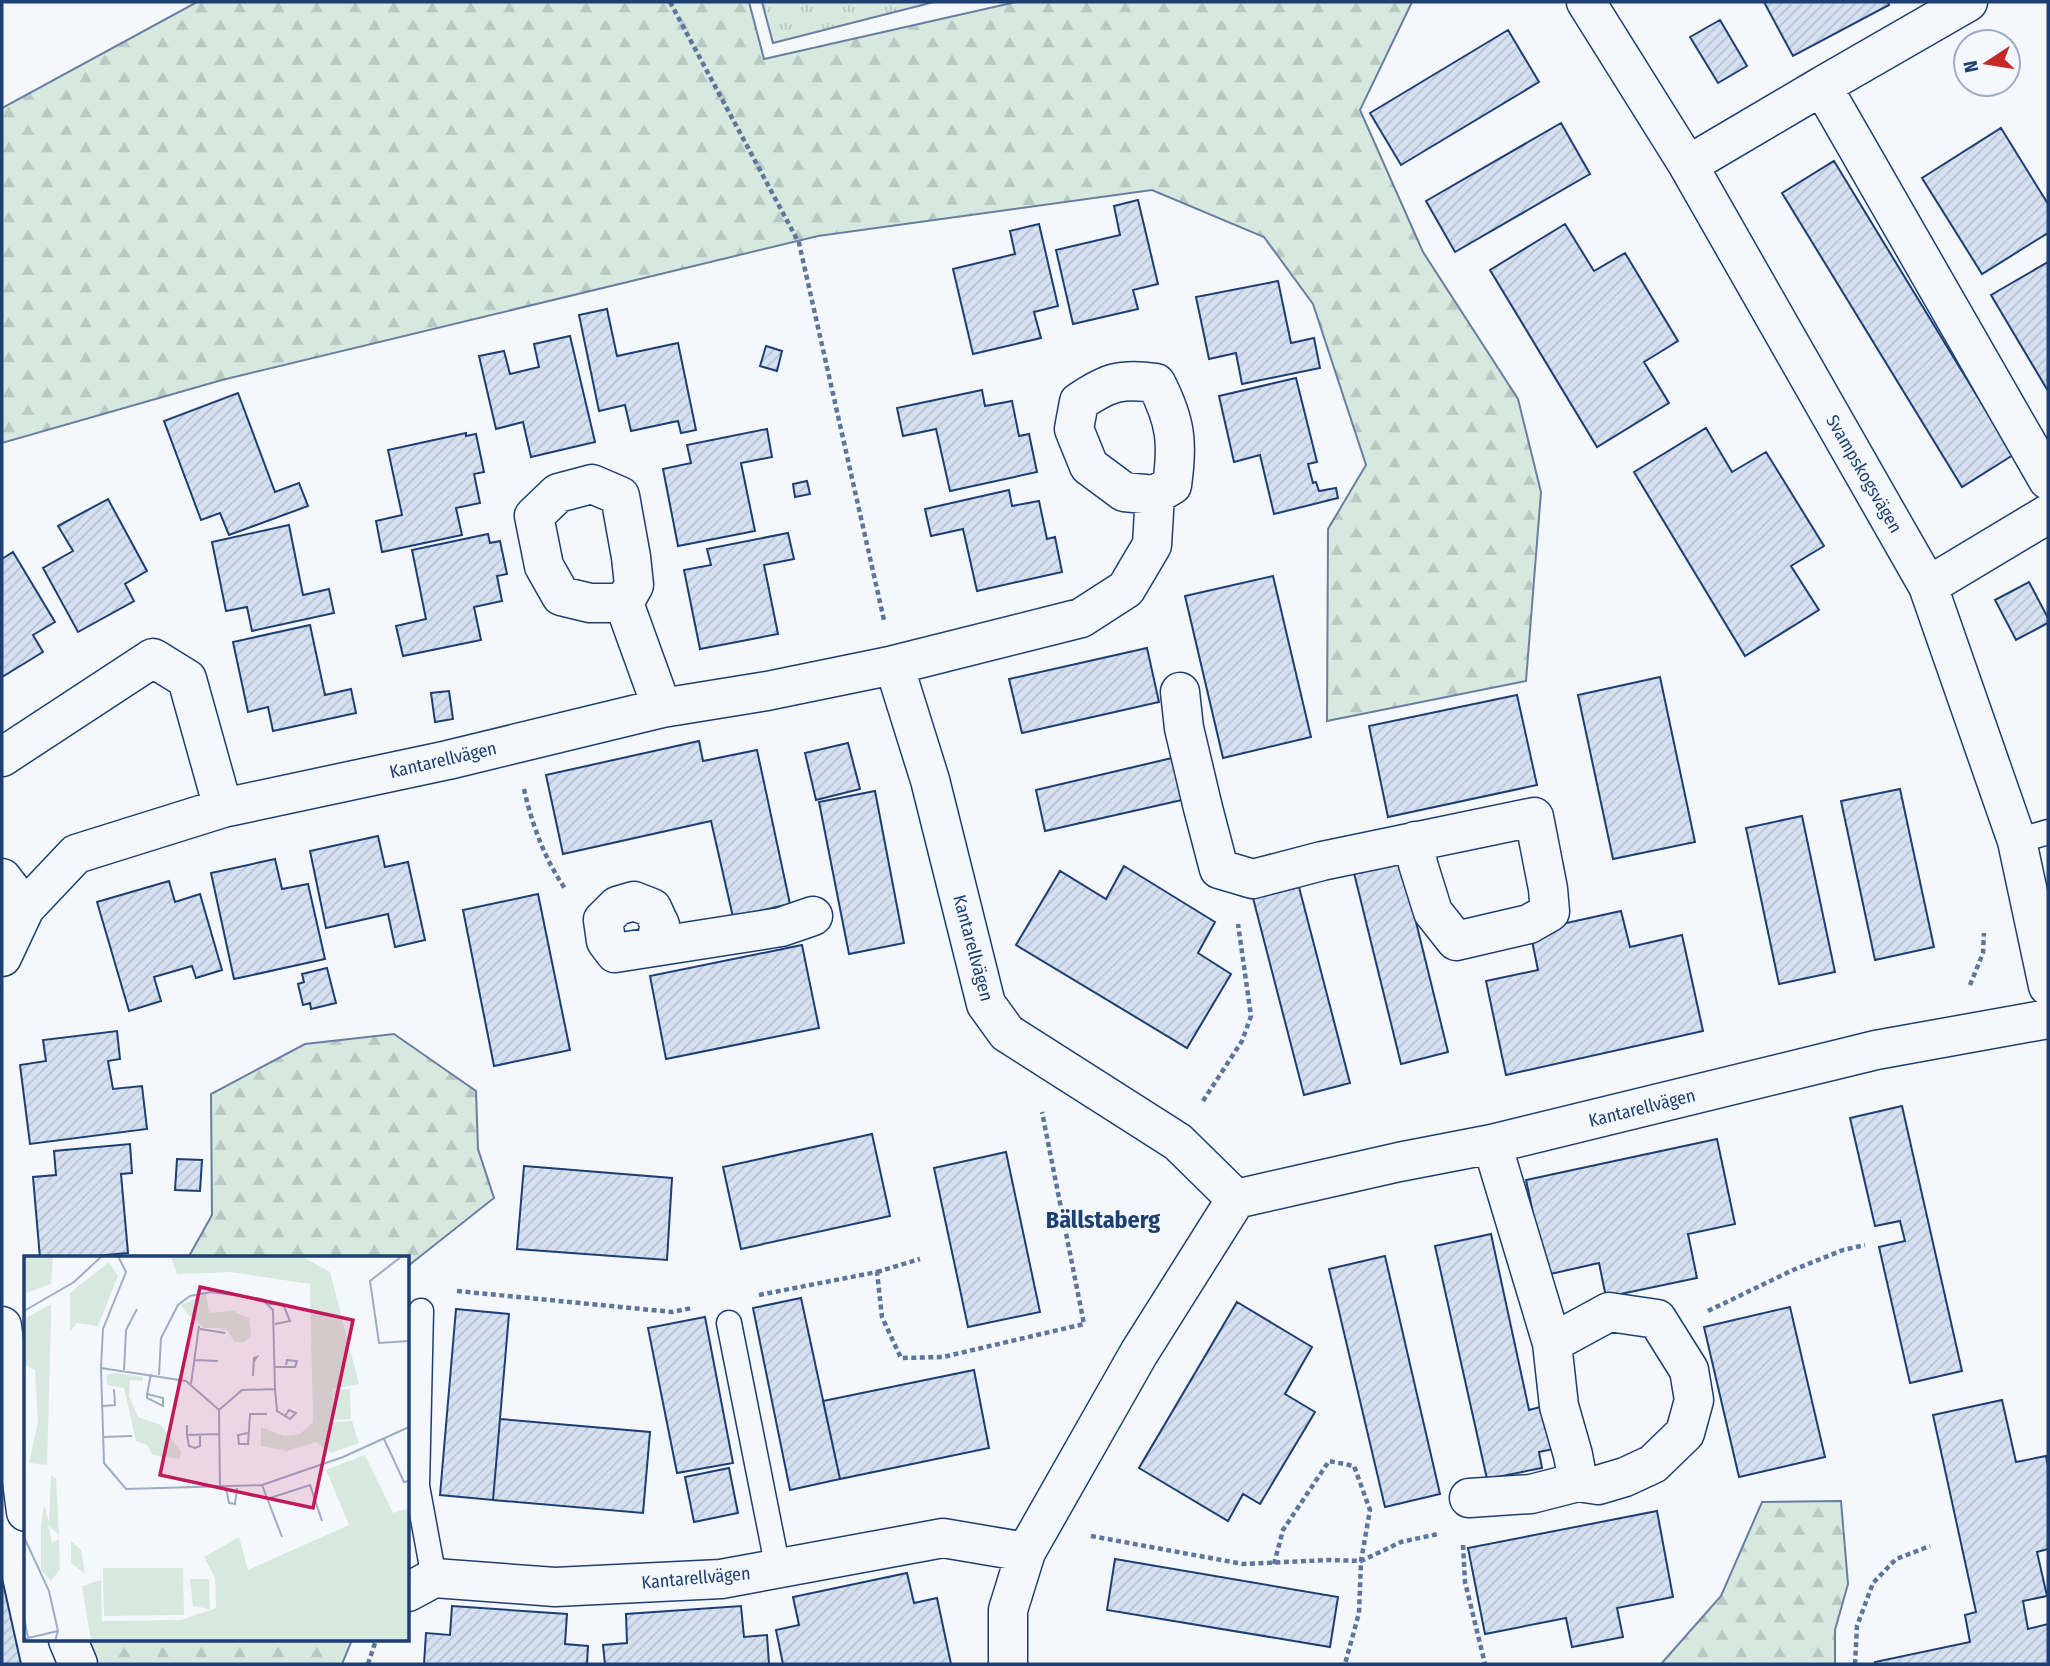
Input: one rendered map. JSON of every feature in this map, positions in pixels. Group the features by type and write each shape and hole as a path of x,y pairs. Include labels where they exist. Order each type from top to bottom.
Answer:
{"street":[{"name":"Svampskogsvägen","path":"1586,2 1688,165 1928,586 2032,837 2046,965"},
{"path":"1688,165 1968,2"},
{"path":"1822,86 2048,480"},
{"name":"Kantarellvägen","path":"2,957 24,908 76,854 223,808 435,763 662,708 766,691 894,665 1081,618 1126,589 1152,545 1155,495"},
{"path":"1928,586 2048,514"},
{"path":"624,603 662,708"},
{"path":"2,757 153,659 187,679 223,808"},
{"name":"Kantarellvägen","path":"894,665 930,780 986,1004 1007,1033 1178,1142 1236,1199 1399,1161 1492,1144 1876,1050 2048,1019"},
{"path":"1174,717 1219,869 1253,880 1322,860 1415,841"},
{"path":"2,878 24,908"},
{"path":"603,920 606,941 615,953 781,927 813,916"},
{"path":"1492,1144 1552,1343 1559,1406 1578,1482"},
{"path":"1009,1664 1008,1610 1035,1536 1139,1353 1236,1199"},
{"path":"1465,1513 1578,1482 1598,1485 1625,1477 1653,1464 1685,1433 1694,1401 1689,1370 1657,1319 1609,1312 1552,1343"},
{"path":"2,1326 24,1496"},
{"name":"Kantarellvägen","path":"421,1585 555,1587 721,1579 943,1538 1035,1536"},
{"path":"69,1642 78,1664"}],"lane":[{"path":"421,1311 417,1486 421,1585"},
{"path":"729,1323 778,1569"}],"path":[{"path":"670,2 799,243 894,665"},
{"path":"515,744 530,815 552,870 581,911 603,920"},
{"path":"1178,1142 1242,1041 1251,1016 1238,921 1236,874"},
{"path":"1969,987 1983,953 1983,920"},
{"path":"877,1272 882,1317 901,1358 943,1357 1084,1324 1029,1048"},
{"path":"1668,1335 1712,1309 1793,1270 1843,1250 1865,1245"},
{"path":"750,1297 877,1272 920,1259"},
{"path":"421,1311 451,1290 672,1312 698,1307"},
{"path":"1274,1564 1283,1530 1329,1461 1354,1466 1370,1510 1362,1561 1359,1613 1345,1664"},
{"path":"1035,1536 1094,1537 1243,1564 1362,1561 1465,1513 1465,1582 1485,1664"},
{"path":"1855,1664 1857,1626 1873,1583 1896,1559 1930,1546"},
{"path":"368,1664 375,1642"}],"green space":[{"path":"197,2 749,2 764,59 1016,2 1412,2 1360,110 1423,252 1518,399 1541,492 1526,681 1327,721 1328,529 1366,465 1313,304 1264,237 1152,190 818,236 222,380 2,443 2,108"},
{"path":"762,2 934,2 773,43"},
{"path":"394,1034 476,1091 478,1149 494,1198 410,1264 410,1256 189,1256 212,1215 211,1094 305,1044"},
{"path":"1841,1501 1848,1584 1835,1630 1835,1664 1661,1664 1721,1596 1762,1502"},
{"path":"81,1642 351,1642 342,1664 91,1664"}],"building":[{"path":"1764,2 1888,2 1889,5 1793,56"},
{"path":"1720,20 1747,66 1718,83 1690,37"},
{"path":"1508,30 1539,82 1401,165 1370,113"},
{"path":"1561,123 1590,174 1455,252 1426,201"},
{"path":"2001,128 2048,204 2048,233 1982,274 1922,178"},
{"path":"1834,161 2013,455 1962,487 1782,193"},
{"path":"1138,200 1158,284 1133,290 1138,309 1073,324 1056,250 1120,235 1114,206"},
{"path":"1039,224 1058,306 1034,312 1041,338 973,354 953,269 1015,254 1010,231"},
{"path":"1565,224 1594,271 1625,253 1678,341 1644,362 1669,403 1597,447 1490,270"},
{"path":"2048,262 2048,391 1991,295"},
{"path":"1278,281 1291,343 1314,338 1320,368 1242,384 1236,353 1209,359 1196,297"},
{"path":"607,309 617,356 678,343 696,430 681,433 678,421 631,431 625,405 599,411 579,315"},
{"path":"570,336 595,442 531,457 523,422 496,429 479,356 504,351 510,374 539,367 534,344"},
{"path":"766,346 782,351 777,371 760,366"},
{"path":"1296,378 1317,462 1308,464 1313,483 1316,482 1319,491 1336,488 1338,498 1274,514 1260,455 1234,462 1219,396"},
{"path":"982,390 985,406 1012,401 1019,436 1029,434 1037,472 950,491 936,429 903,436 897,408"},
{"path":"238,393 275,492 299,483 308,506 229,535 220,513 201,520 164,421"},
{"path":"1706,428 1732,472 1766,452 1824,546 1791,566 1819,610 1745,656 1634,472"},
{"path":"767,429 772,457 741,463 755,531 678,546 663,469 691,463 687,445"},
{"path":"466,433 466,436 476,434 484,472 474,474 480,503 456,508 462,535 382,552 376,521 402,515 388,450"},
{"path":"807,481 810,494 795,497 793,484"},
{"path":"1009,490 1012,506 1039,501 1047,539 1055,537 1062,572 977,591 963,529 931,536 925,509"},
{"path":"108,499 147,571 125,584 134,601 78,632 43,568 73,551 58,526"},
{"path":"289,525 303,595 329,589 334,613 252,631 247,607 226,611 212,542"},
{"path":"788,533 794,559 764,565 778,634 700,649 684,570 711,565 707,549"},
{"path":"488,534 490,543 500,541 507,574 497,576 502,601 474,607 481,640 403,656 396,626 426,619 412,550"},
{"path":"13,552 55,622 33,635 43,652 2,677 2,559"},
{"path":"1273,576 1311,737 1223,758 1185,596"},
{"path":"2029,582 2048,618 2048,623 2016,640 1995,600"},
{"path":"310,625 325,695 351,689 356,713 273,731 268,707 248,712 233,642"},
{"path":"1147,648 1159,702 1022,733 1009,679"},
{"path":"1660,677 1695,842 1613,859 1578,695"},
{"path":"449,691 453,719 435,722 431,693"},
{"path":"1517,695 1537,785 1388,817 1369,726"},
{"path":"699,741 703,761 757,750 790,904 733,917 711,821 563,854 546,775"},
{"path":"848,743 860,789 816,800 805,753"},
{"path":"1172,758 1182,800 1045,831 1036,790"},
{"path":"1900,789 1934,947 1875,960 1841,801"},
{"path":"875,791 904,943 849,954 819,802"},
{"path":"1802,816 1835,972 1779,984 1746,828"},
{"path":"378,836 385,867 408,862 425,940 395,947 388,914 326,928 310,851"},
{"path":"1400,857 1448,1052 1401,1064 1353,869"},
{"path":"275,859 282,889 308,884 325,959 234,979 211,873"},
{"path":"1124,866 1215,922 1198,953 1231,974 1187,1048 1016,945 1060,871 1106,899"},
{"path":"169,881 175,902 200,894 222,970 196,978 192,966 154,977 161,1001 129,1011 97,902"},
{"path":"1299,887 1350,1083 1304,1095 1253,898"},
{"path":"538,894 570,1050 494,1066 463,910"},
{"path":"1621,911 1630,947 1682,935 1703,1031 1506,1075 1486,981 1538,970 1530,931"},
{"path":"802,945 819,1028 666,1059 650,976"},
{"path":"327,968 336,1003 311,1009 310,1003 303,1005 298,984 304,982 302,974"},
{"path":"117,1031 120,1059 108,1061 113,1089 142,1086 147,1129 30,1144 20,1065 46,1061 43,1040"},
{"path":"1902,1106 1962,1371 1910,1383 1879,1247 1905,1241 1900,1221 1875,1226 1850,1118"},
{"path":"872,1134 890,1216 741,1249 723,1167"},
{"path":"1717,1139 1735,1224 1688,1234 1697,1278 1606,1297 1599,1263 1546,1275 1526,1180"},
{"path":"130,1144 132,1173 121,1174 128,1253 40,1256 33,1177 56,1175 54,1151"},
{"path":"1006,1152 1040,1312 968,1327 934,1168"},
{"path":"177,1159 202,1160 200,1191 175,1190"},
{"path":"524,1166 672,1178 667,1260 517,1249"},
{"path":"1491,1234 1529,1410 1548,1405 1558,1448 1539,1452 1542,1468 1487,1479 1435,1246"},
{"path":"1385,1256 1440,1494 1385,1507 1329,1269"},
{"path":"801,1298 840,1479 790,1490 753,1308"},
{"path":"1237,1302 1312,1347 1285,1394 1315,1412 1260,1504 1243,1494 1228,1521 1139,1468"},
{"path":"1790,1307 1825,1457 1739,1477 1704,1327"},
{"path":"456,1309 509,1314 493,1500 440,1495"},
{"path":"705,1317 733,1463 677,1473 648,1328"},
{"path":"974,1370 989,1448 840,1479 823,1401"},
{"path":"2002,1400 2016,1462 2046,1456 2048,1466 2048,1549 2037,1552 2047,1596 2023,1601 2028,1629 2048,1624 2048,1664 1875,1664 1970,1642 1965,1615 1976,1612 1933,1415"},
{"path":"500,1419 650,1432 643,1513 493,1500"},
{"path":"729,1468 738,1513 694,1522 685,1477"},
{"path":"1657,1511 1673,1597 1617,1608 1623,1637 1572,1647 1566,1618 1485,1634 1468,1548"},
{"path":"1115,1559 1338,1597 1330,1647 1107,1610"},
{"path":"907,1573 914,1603 937,1598 951,1664 783,1664 776,1630 799,1625 793,1597"},
{"path":"2,1578 21,1664 2,1664"},
{"path":"452,1606 567,1614 565,1644 588,1646 587,1664 424,1664 426,1633 450,1635"},
{"path":"741,1606 744,1637 767,1635 769,1664 605,1664 603,1645 627,1643 626,1614"}],"district":[{"name":"Bällstaberg","path":"1103,1220"}]}
